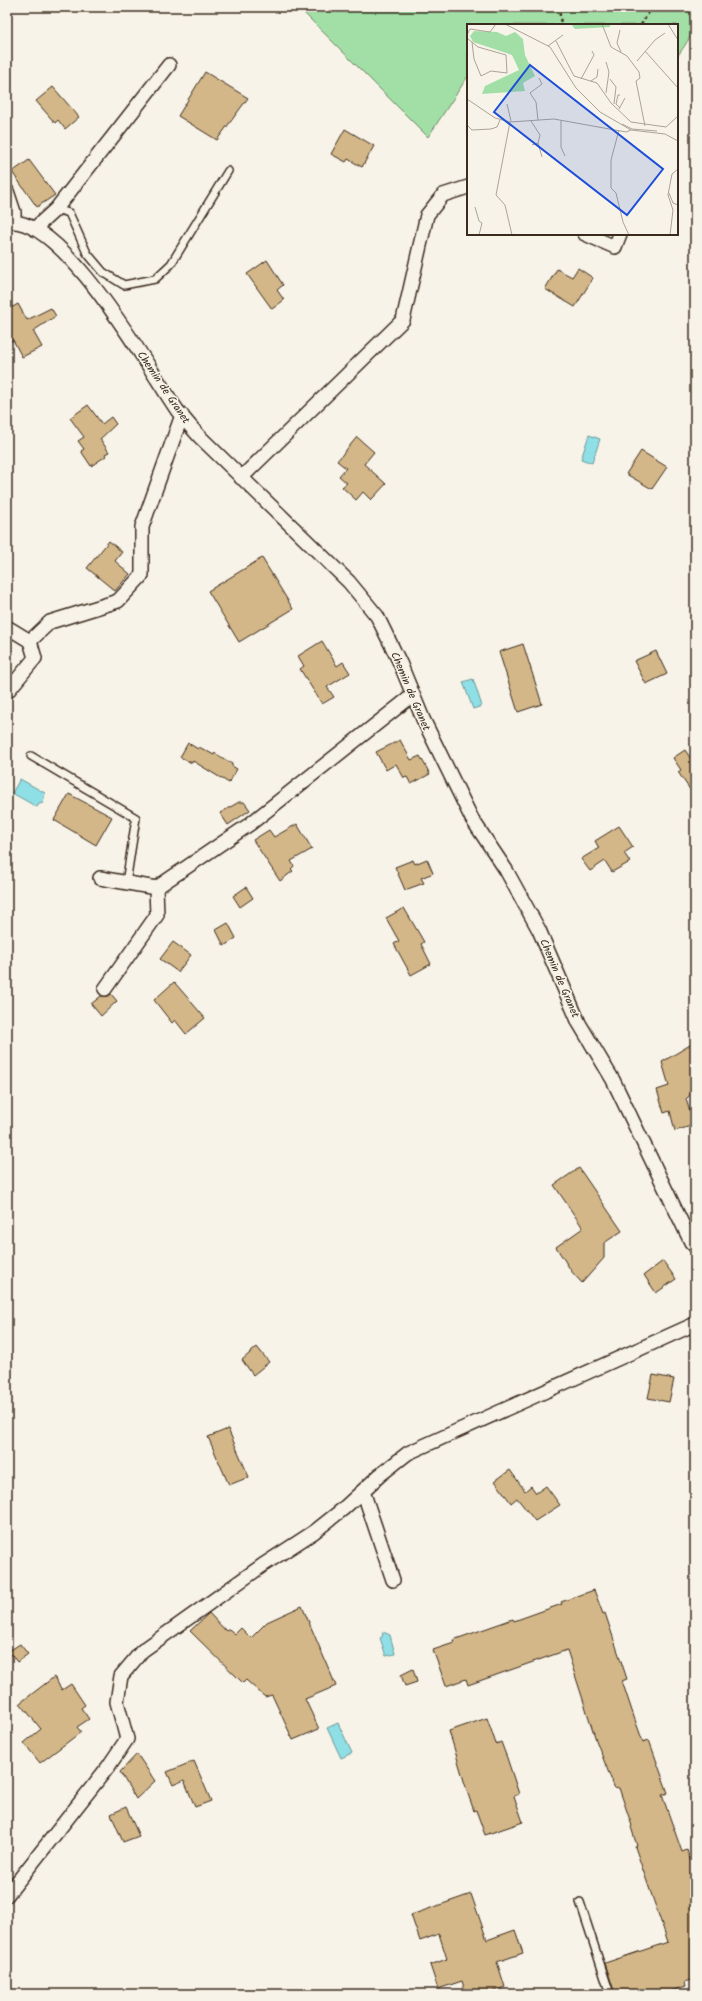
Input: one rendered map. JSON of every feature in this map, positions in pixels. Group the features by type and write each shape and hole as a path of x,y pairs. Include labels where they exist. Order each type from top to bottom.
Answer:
{"street":[{"path":"34,229 56,209 169,65"},
{"path":"241,478 403,320 427,215 442,195 467,187"},
{"name":"Chemin de Granet","path":"7,191 14,212 10,222 34,229 48,237 80,268 198,436 349,582 377,616 400,663 423,719 472,819 506,870 539,930 579,1023 613,1080 646,1151 691,1242 695,1246"},
{"path":"586,235 615,247 620,235"},
{"path":"30,641 50,622 118,601 142,575 142,527 182,415"},
{"path":"7,627 30,641 35,658 7,692"},
{"path":"100,878 156,888 250,824 413,695"},
{"path":"105,989 157,915 156,888"},
{"path":"7,1895 108,1767 127,1739 117,1702 120,1676 142,1651 263,1565 314,1532 408,1453 695,1324"},
{"path":"363,1491 393,1580"}],"lane":[{"path":"56,209 69,213 87,253 103,272 124,285 155,279 171,264 228,171"},
{"path":"32,756 136,818 126,883"},
{"path":"580,1902 610,1994"}],"path":[{"path":"559,7 560,24"},
{"path":"642,24 652,7"}],"green space":[{"path":"298,7 695,7 693,29 686,44 678,56 678,24 467,24 467,78 428,137"}],"water":[{"path":"589,435 600,439 592,463 581,459"},
{"path":"473,679 482,706 473,709 463,682"},
{"path":"20,779 45,793 43,803 39,804 37,807 12,793"},
{"path":"383,1632 390,1635 395,1654 386,1656 380,1638 382,1637"},
{"path":"338,1723 352,1753 341,1758 327,1728"}],"building":[{"path":"205,72 248,98 217,140 178,116"},
{"path":"53,87 79,117 65,129 58,120 55,123 36,101"},
{"path":"345,129 374,146 362,167 348,159 346,162 331,154"},
{"path":"29,160 55,195 37,207 12,172"},
{"path":"267,260 283,285 277,290 284,300 272,309 247,274"},
{"path":"578,268 593,278 575,307 545,289 557,269 572,277"},
{"path":"18,304 27,320 51,308 56,316 33,331 42,347 22,357 13,340 7,343 7,310"},
{"path":"88,405 102,424 111,417 116,424 100,439 109,452 105,454 106,456 91,466 81,451 84,449 78,441 84,437 70,418"},
{"path":"357,437 374,452 364,464 386,484 371,500 363,492 356,500 342,487 347,483 339,476 346,468 337,461"},
{"path":"641,451 667,467 652,489 626,474"},
{"path":"109,541 122,552 115,561 130,574 115,591 87,568"},
{"path":"262,558 293,609 239,642 208,591"},
{"path":"322,641 337,666 343,662 350,673 327,687 334,697 322,704 300,669 304,666 298,656"},
{"path":"523,644 542,704 518,712 499,652"},
{"path":"656,651 667,674 646,684 634,661"},
{"path":"400,740 411,760 420,756 430,774 411,784 407,777 404,778 396,764 386,770 376,752"},
{"path":"188,743 198,749 199,747 214,755 215,753 232,764 232,766 237,769 229,783 193,761 192,763 180,757"},
{"path":"685,750 693,762 695,761 695,797 678,772 681,770 673,758"},
{"path":"69,794 112,817 96,845 54,820"},
{"path":"239,802 244,802 250,810 228,825 220,813"},
{"path":"297,824 312,849 291,861 294,866 291,869 293,871 280,881 253,840 269,830 274,837"},
{"path":"619,826 633,847 624,853 630,862 612,872 605,861 590,871 581,859 599,848 595,841"},
{"path":"427,859 433,873 421,878 424,883 405,890 395,867 413,860 415,864"},
{"path":"246,887 253,898 240,907 233,896"},
{"path":"404,908 424,942 421,944 431,964 411,975 394,944 399,941 386,918"},
{"path":"228,923 236,938 224,946 216,930"},
{"path":"173,942 191,955 178,972 160,959"},
{"path":"174,982 205,1018 186,1034 175,1020 172,1023 154,1000"},
{"path":"111,994 117,1001 101,1016 91,1004 101,996 108,996"},
{"path":"695,1042 695,1090 686,1099 694,1125 675,1131 670,1111 664,1113 657,1090 669,1086 662,1062"},
{"path":"579,1168 622,1231 604,1243 604,1258 582,1283 572,1272 556,1247 583,1228 554,1185"},
{"path":"663,1261 676,1279 656,1293 644,1275"},
{"path":"257,1347 269,1362 253,1375 242,1360"},
{"path":"653,1375 674,1379 669,1402 648,1398"},
{"path":"228,1429 249,1477 229,1485 208,1437"},
{"path":"510,1470 525,1491 531,1486 536,1493 546,1486 560,1505 535,1521 517,1498 511,1503 495,1481"},
{"path":"594,1590 603,1614 605,1613 627,1679 622,1681 643,1742 649,1740 668,1793 662,1795 682,1852 687,1850 695,1873 695,1979 685,1982 686,1986 662,1994 615,1994 605,1963 668,1942 635,1847 637,1846 631,1827 632,1826 619,1788 615,1789 596,1740 567,1650 468,1685 466,1679 446,1686 433,1650 454,1643 453,1640 562,1604 561,1602"},
{"path":"302,1606 336,1686 305,1699 319,1729 293,1740 272,1695 265,1697 246,1680 243,1683 190,1631 209,1613 226,1631 229,1629 235,1634 241,1628 251,1638 267,1622"},
{"path":"20,1644 28,1654 17,1662 9,1651"},
{"path":"413,1669 417,1682 405,1686 401,1675"},
{"path":"54,1677 62,1690 71,1684 85,1705 81,1708 89,1719 77,1727 81,1732 40,1763 24,1743 41,1729 20,1703"},
{"path":"487,1718 496,1744 501,1742 507,1758 519,1794 514,1796 523,1822 485,1835 467,1791 449,1731"},
{"path":"137,1754 155,1781 136,1799 120,1772"},
{"path":"194,1761 211,1801 195,1807 184,1780 173,1785 167,1772"},
{"path":"126,1807 139,1836 123,1842 111,1814"},
{"path":"471,1894 487,1940 515,1930 523,1953 497,1962 505,1987 486,1994 466,1994 462,1981 438,1989 430,1965 447,1959 439,1934 420,1941 411,1915"}]}
